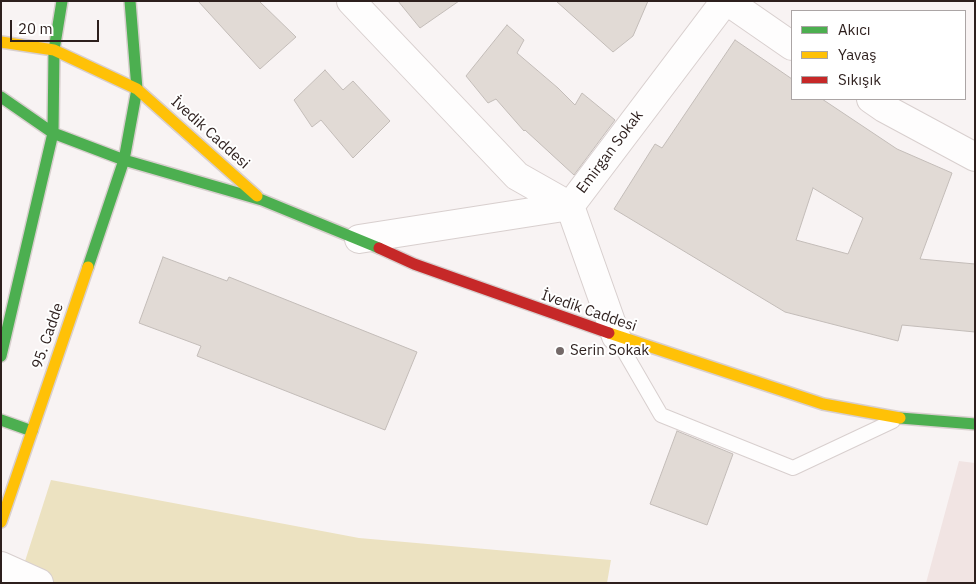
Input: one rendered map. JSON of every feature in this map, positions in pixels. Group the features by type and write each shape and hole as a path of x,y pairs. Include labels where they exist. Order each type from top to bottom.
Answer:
{"main road":[{"path":"1,356 53,132 54,50 62,1"},
{"path":"124,160 137,89 130,1"},
{"name":"İvedik Caddesi","path":"1,42 54,50 137,89 262,200"},
{"name":"İvedik Caddesi","path":"1,97 53,132 124,160 262,200 359,239 414,264 616,336 823,404 900,418 975,424"},
{"name":"95. Cadde","path":"1,522 124,160"},
{"path":"1,420 32,432"}],"street":[{"path":"351,1 517,176 570,206 616,336"},
{"path":"726,1 791,45"},
{"name":"Emirgan Sokak","path":"359,239 570,206 726,1"},
{"path":"872,100 975,157"},
{"path":"1,566 39,583"}],"lane":[{"path":"616,336 661,415 793,468 900,418"}],"shaded area":[{"path":"959,461 975,463 975,583 926,583"},
{"path":"51,480 359,538 611,560 607,583 18,583"}],"building":[{"path":"198,1 259,1 296,37 260,69"},
{"path":"398,1 459,1 420,28"},
{"path":"556,1 648,1 633,36 613,52"},
{"path":"507,25 524,40 517,53 575,105 582,93 615,120 574,175 524,131 496,99 488,103 466,76"},
{"path":"735,40 791,78 791,100 824,100 897,149 952,173 920,259 975,264 975,332 902,325 898,341 785,312 614,209 655,144 662,148","holes":["813,188 863,218 848,254 796,240"]},
{"path":"325,70 343,90 353,81 390,121 353,158 321,120 312,127 294,100"},
{"path":"163,257 227,281 229,277 417,352 385,430 197,356 201,346 139,323"},
{"path":"677,431 733,454 707,525 650,504"}],"traffic: fast":[{"path":"1,356 53,133 54,50 62,1"},
{"path":"88,267 124,160 137,89 130,1"},
{"path":"1,97 53,133 124,160 262,200 379,248"},
{"path":"900,418 975,424"},
{"path":"1,420 32,431"}],"traffic: slow":[{"path":"1,42 54,50 137,89 257,196"},
{"path":"1,522 88,267"},
{"path":"609,333 823,404 900,418"}],"traffic: jam":[{"path":"379,248 414,264 609,333"}],"place":[{"name":"Serin Sokak","path":"560,351"}]}
